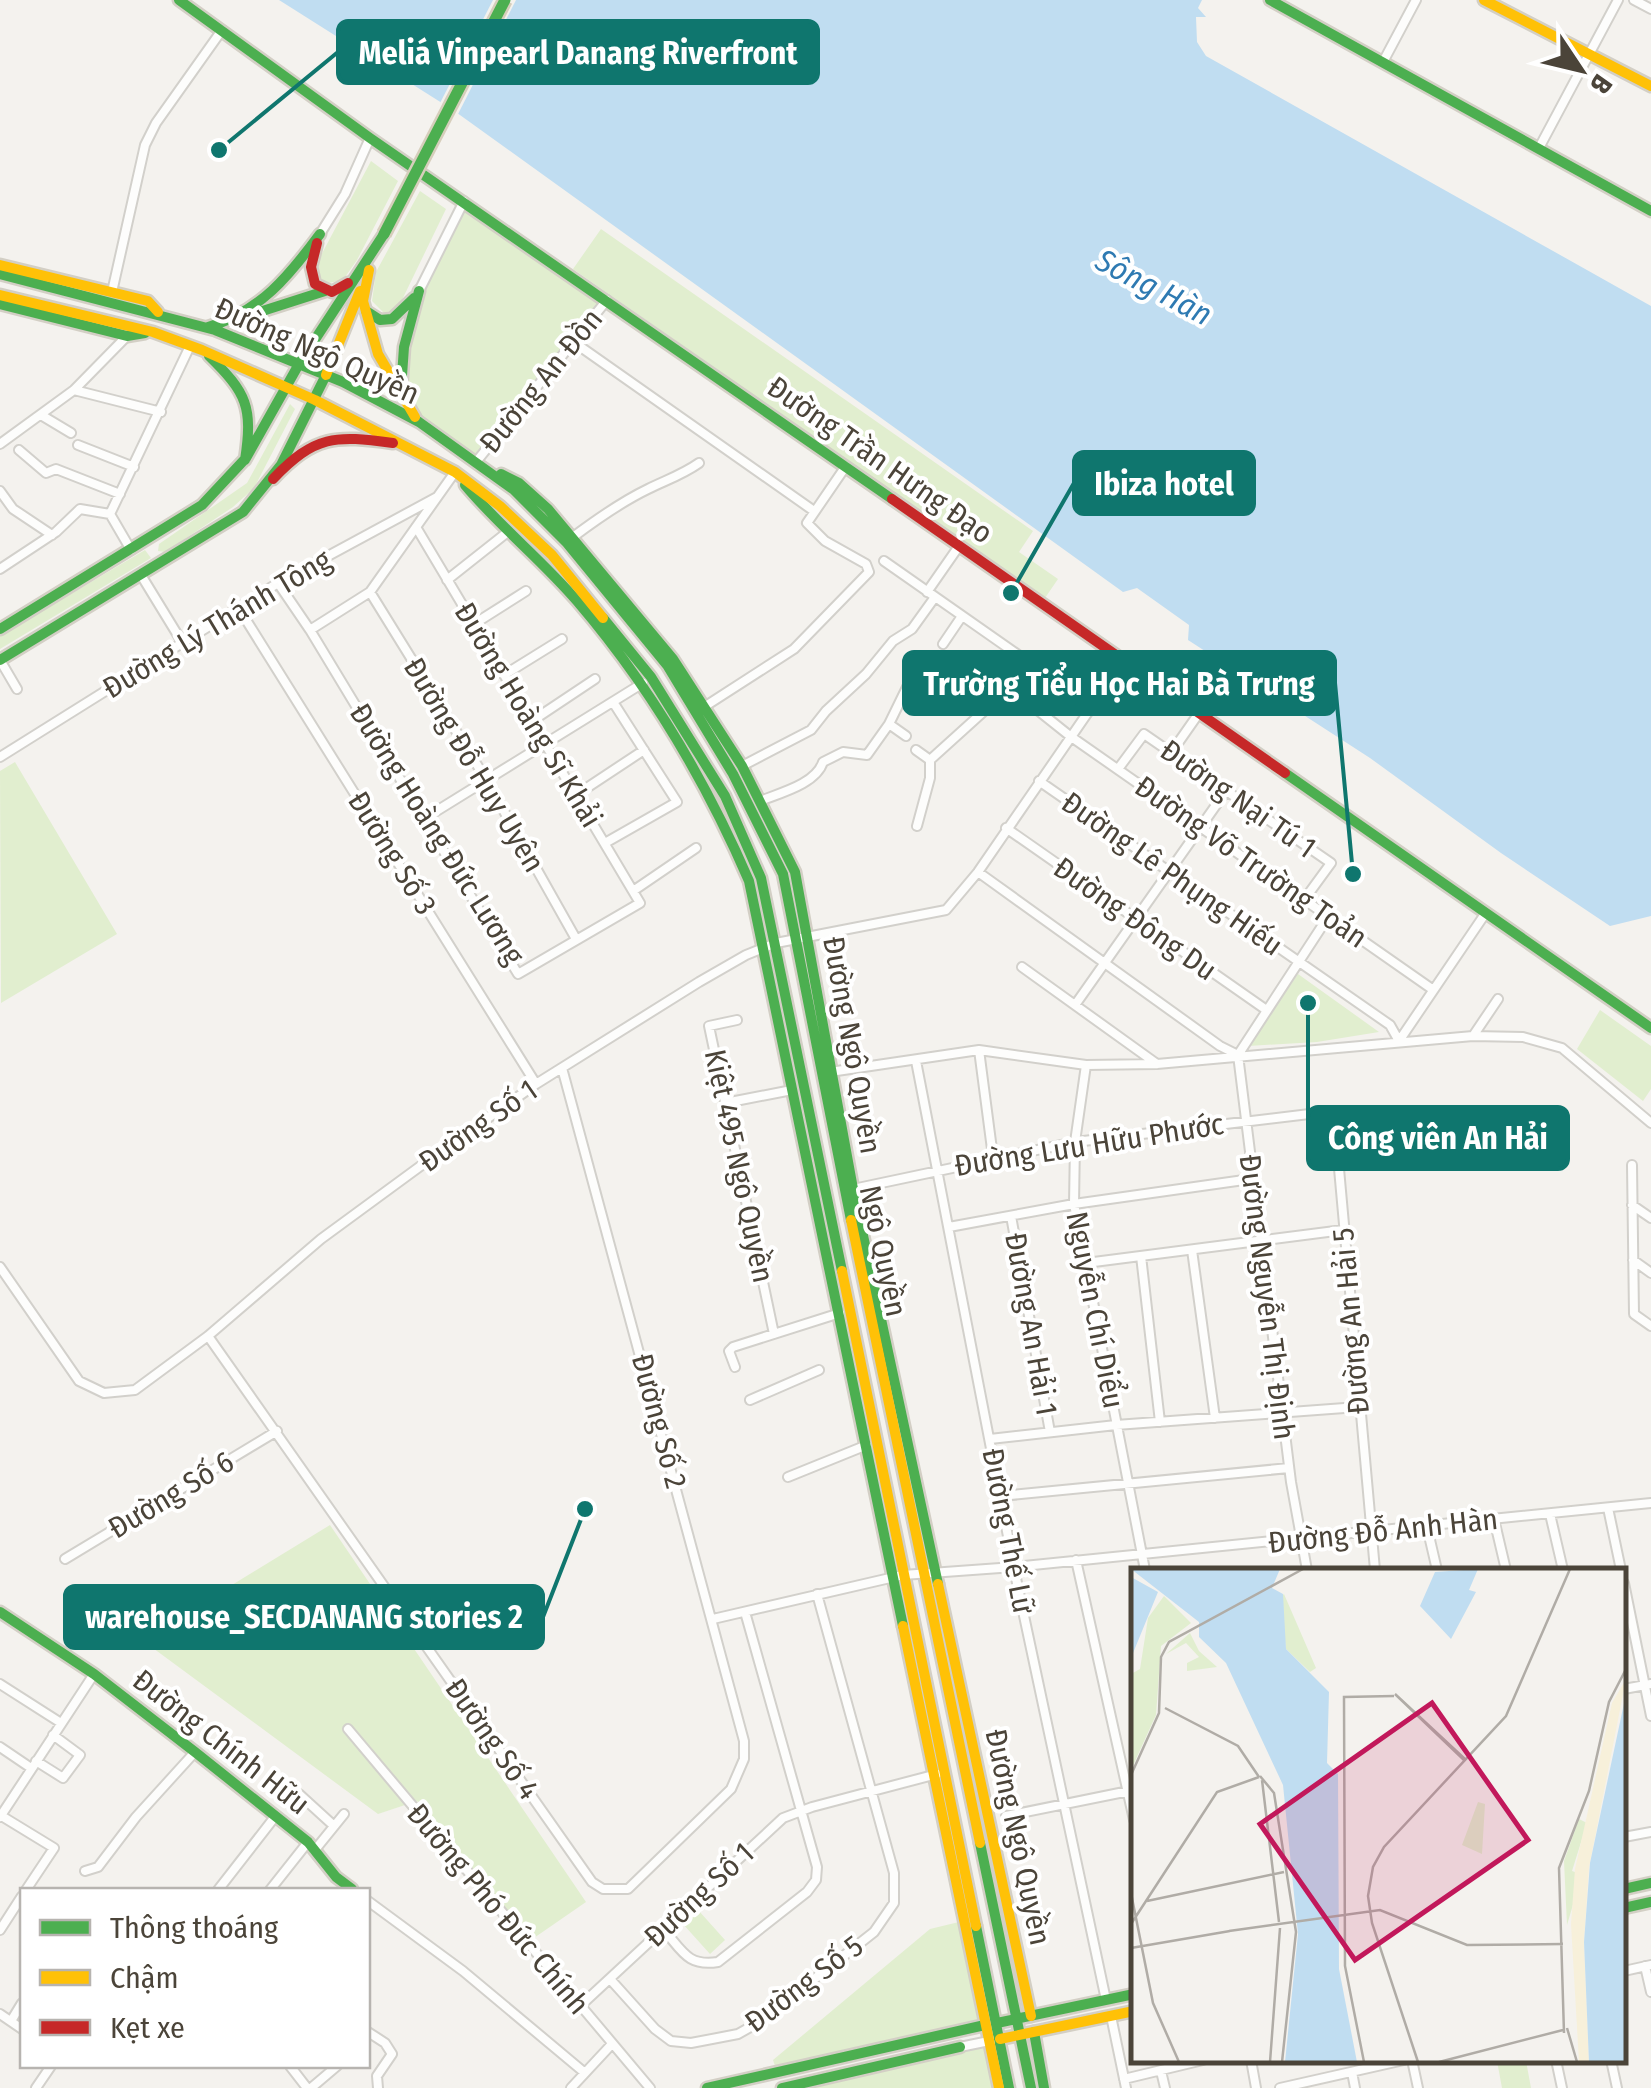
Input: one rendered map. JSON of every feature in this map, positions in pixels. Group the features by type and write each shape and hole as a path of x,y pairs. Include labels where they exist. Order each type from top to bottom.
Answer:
{"main road":[{"name":"Đường Trần Hưng Đạo","path":"179,0 370,138 1651,1028"},
{"path":"0,629 202,505 227,485 299,364 364,271 505,0"},
{"path":"1270,0 1651,210"},
{"path":"1484,0 1651,86"},
{"path":"320,234 310,272 315,284 325,291"},
{"path":"240,318 282,285 320,234"},
{"name":"Đường Ngô Quyền","path":"0,264 148,301 158,312"},
{"path":"206,328 344,288 364,271"},
{"path":"364,271 365,309 378,354 419,422"},
{"path":"273,479 326,375 364,271"},
{"name":"Đường Ngô Quyền","path":"0,274 158,312 299,364 419,422 476,462 520,483 573,538 673,658 742,766 795,872 800,936 930,1572 1031,2016"},
{"path":"365,309 382,321 396,319 418,291"},
{"path":"401,394 404,347 418,291"},
{"name":"Đường Ngô Quyền","path":"0,295 152,332 196,348 315,400 455,472 477,501 546,566 643,683 724,819 770,944 792,1090 898,1576"},
{"name":"Đường Ngô Quyền","path":"0,304 127,336 152,332"},
{"path":"196,348 246,394 251,424 245,460"},
{"path":"0,660 235,518 256,501 296,452 320,438 402,444"},
{"name":"Ngô Quyền","path":"476,462 514,490 567,544 667,665 733,774 784,874 930,1572 1017,2019 1027,2034 1031,2088"},
{"name":"Ngô Quyền","path":"455,472 529,532 652,677 725,796 761,878 770,944 898,1576 994,2040 1010,2088"},
{"name":"Đường Chính Hữu","path":"0,1612 94,1674 311,1846 335,1884"},
{"path":"1626,1888 1651,1883"},
{"path":"1626,1908 1651,1902"},
{"path":"707,2088 1131,1995"},
{"path":"1000,2088 994,2040 1131,2012"},
{"name":"Đường Ngô Quyền","path":"1027,2034 1044,2088"},
{"path":"782,2088 960,2047"}],"street":[{"path":"1383,62 1416,0"},
{"path":"1539,148 1618,0"},
{"path":"1634,0 1651,9"},
{"path":"112,292 145,145 156,123 222,30"},
{"path":"320,234 345,194 370,138"},
{"path":"418,291 464,200"},
{"name":"Đường An Đồn","path":"476,462 607,300"},
{"path":"0,444 74,390 127,336"},
{"path":"575,342 814,511"},
{"path":"110,514 196,348"},
{"path":"74,390 161,412"},
{"path":"41,415 71,432"},
{"path":"78,445 134,467"},
{"path":"18,450 46,472 56,470 120,494"},
{"path":"573,538 612,509 698,463"},
{"path":"704,707 794,649 868,572 866,564 826,541 807,523 846,466"},
{"path":"310,630 370,592 455,472"},
{"path":"0,491 13,510 52,535"},
{"name":"Đường Lý Thánh Tông","path":"0,756 278,583 437,497"},
{"path":"2,564 52,535 80,509 110,514"},
{"path":"110,514 131,550"},
{"name":"Đường Hoàng Sĩ Khải","path":"416,526 640,903"},
{"path":"447,580 510,531"},
{"path":"742,766 811,730 893,641 912,629 959,546"},
{"path":"884,561 1034,666 930,760 930,778 917,826"},
{"path":"142,575 182,642"},
{"name":"Đường Hoàng Đức Lương","path":"278,583 518,974 640,903"},
{"path":"474,624 526,591"},
{"name":"Đường Đỗ Huy Uyên","path":"370,592 487,781 576,939"},
{"path":"944,644 962,616"},
{"name":"Đường Số 3","path":"248,623 536,1084"},
{"path":"504,675 562,639"},
{"path":"0,660 16,689"},
{"name":"Đường Số 1","path":"0,1267 79,1381 104,1393 135,1390 205,1339 321,1240 536,1084 699,982 770,944 939,914 978,872 1124,660"},
{"path":"760,801 806,780 821,769 823,762 843,752 866,755 888,724 912,677"},
{"path":"532,721 595,679"},
{"path":"422,820 643,683"},
{"name":"Đường Võ Trường Toản","path":"1010,688 1070,736 1432,989"},
{"path":"605,844 677,802 613,702"},
{"path":"1172,753 1199,713"},
{"path":"888,724 906,736"},
{"name":"Đường Nại Tú 1","path":"1118,769 1144,734 1331,864 1304,900"},
{"path":"576,795 644,750"},
{"path":"916,750 930,760"},
{"name":"Đường Lê Phụng Hiếu","path":"1039,781 1390,1026 1399,1040"},
{"path":"1075,1005 1226,791"},
{"name":"Đường Đông Du","path":"1006,828 1265,1010"},
{"path":"633,891 696,848"},
{"path":"978,872 1238,1055"},
{"path":"1399,1040 1485,914"},
{"path":"1238,1055 1328,917"},
{"path":"1022,966 1157,1064"},
{"path":"1473,1036 1498,998"},
{"name":"Kiệt 495 Ngô Quyền","path":"737,1020 710,1026 774,1334"},
{"path":"830,1072 979,1050 1086,1064 1157,1064 1399,1040 1522,1037 1562,1048 1651,1123"},
{"path":"979,1050 993,1158"},
{"name":"Đường Nguyễn Thị Định","path":"1238,1055 1259,1240 1307,1568"},
{"name":"Đường Thế Lữ","path":"916,1061 1014,1567 1106,2000"},
{"name":"Nguyễn Chí Diểu","path":"1086,1064 1075,1142 1074,1204 1145,1568"},
{"name":"Đường Số 2","path":"562,1068 744,1740 739,1776"},
{"path":"726,1103 792,1090"},
{"path":"1643,1116 1651,1104"},
{"name":"Đường Lưu Hữu Phước","path":"852,1188 1075,1142 1326,1112"},
{"name":"Đường An Hải 5","path":"1326,1112 1335,1124 1375,1568"},
{"path":"1632,1165 1634,1314 1651,1326"},
{"path":"949,1227 1074,1204 1251,1179"},
{"path":"1632,1205 1651,1218"},
{"name":"Đường An Hải 1","path":"1011,1216 1050,1432"},
{"path":"1086,1263 1343,1230"},
{"path":"1192,1250 1214,1418"},
{"path":"1141,1256 1160,1422"},
{"path":"1633,1260 1651,1273"},
{"path":"734,1367 730,1349 840,1313"},
{"name":"Đường Số 4","path":"205,1339 277,1431 592,1882 604,1889 628,1889 717,1805 739,1776"},
{"path":"750,1400 819,1370"},
{"path":"990,1439 1116,1425 1358,1407"},
{"name":"Đường Số 6","path":"65,1559 277,1431"},
{"path":"788,1478 868,1445"},
{"path":"1001,1496 1290,1468"},
{"name":"Đường Đỗ Anh Hàn","path":"713,1620 898,1576 930,1572 1014,1567 1651,1503"},
{"path":"1608,1508 1621,1568"},
{"path":"1550,1514 1563,1568"},
{"path":"1494,1519 1506,1568"},
{"path":"1428,1526 1437,1568"},
{"path":"1006,1816 1131,1790 1076,1560"},
{"path":"1626,1591 1648,1684 1651,1716"},
{"path":"817,1594 874,1790"},
{"path":"662,1929 691,1960 700,1965 718,1962 807,1892 816,1880 817,1867 745,1612"},
{"path":"27,1888 54,1848 0,1816 94,1674"},
{"path":"0,1684 61,1723"},
{"name":"Đường Phó Đức Chính","path":"348,1729 650,2088"},
{"path":"0,1747 63,1778 80,1755 53,1735"},
{"path":"85,1871 98,1867 194,1752"},
{"name":"Đường Số 1","path":"580,2007 783,1818 939,1774"},
{"name":"Đường Số 5","path":"610,1979 654,2029 671,2040 691,2044 738,2034 762,2021 874,1932 890,1913 896,1881 874,1790"},
{"path":"298,1794 334,1825"},
{"path":"272,1888 344,1814"},
{"path":"220,1888 274,1818"},
{"path":"1626,1837 1651,1832"},
{"path":"0,1930 20,1899"},
{"path":"370,1902 462,1971 584,2073"},
{"path":"1648,1966 1651,1992"},
{"path":"11,2020 20,2006"},
{"path":"0,2014 20,2027"},
{"name":"Đường Ngô Quyền","path":"1027,2034 1031,2016"},
{"path":"1111,2016 1125,2084 1191,2063"},
{"path":"370,2033 392,2054 378,2076 378,2088"},
{"path":"960,2047 994,2040"},
{"path":"571,2088 612,2045"},
{"path":"1252,2063 1256,2088"},
{"path":"1280,2088 1308,2085 1391,2063"},
{"path":"1413,2063 1418,2088"},
{"path":"1557,2063 1562,2088"},
{"path":"1612,2063 1617,2088"},
{"path":"292,2068 309,2088 334,2068"},
{"path":"1161,2071 1164,2088"},
{"path":"1352,2072 1355,2088"}],"green space":[{"path":"371,161 398,181 343,280 324,284 319,280 318,261"},
{"path":"420,191 446,209 401,302 391,312 383,312 372,301 376,272"},
{"path":"464,201 607,300 476,462 421,423 401,394 419,291"},
{"path":"601,229 1033,531 1019,552 1058,579 1045,598 573,269"},
{"path":"290,404 295,409 254,488 233,507 165,552 158,551 159,544 247,483"},
{"path":"145,550 151,558 0,649 0,636"},
{"path":"15,762 117,934 1,1003 0,771"},
{"path":"1298,974 1379,1032 1317,1042 1248,1046"},
{"path":"1600,1010 1651,1046 1651,1089 1643,1101 1577,1049"},
{"path":"330,1525 586,1902 531,1940 417,1801 378,1814 142,1640"},
{"path":"699,1911 725,1940 710,1954 683,1924"},
{"path":"963,1921 985,2025 777,2072 773,2060 930,1929"},
{"path":"989,2041 999,2088 811,2088 807,2082"},
{"path":"1497,2063 1526,2063 1531,2088 1502,2088"}],"water":[{"name":"Sông Hàn","path":"279,0 1202,0 1198,8 1206,17 1196,17 1197,42 1206,56 1651,306 1651,916 1610,926 1370,758 1188,640 1189,625 1137,588 1123,592 453,110"}],"pier":[{"path":"493,0 516,0 456,118 438,107"}],"traffic: fast":[{"path":"179,0 370,138 892,499"},
{"path":"384,234 505,0"},
{"path":"1270,0 1651,211"},
{"path":"208,327 243,312 272,291 320,234"},
{"path":"299,364 384,234"},
{"path":"0,274 215,330 343,382 419,422 514,490 567,543 667,665 733,774 783,874 851,1220"},
{"path":"253,314 325,291"},
{"path":"401,390 404,347 419,291"},
{"path":"366,311 380,320 392,319 414,298"},
{"path":"0,304 127,336 145,333"},
{"path":"209,356 232,380 244,402 248,427 245,460"},
{"path":"0,629 202,505 246,458 299,364"},
{"path":"0,660 243,512 281,465 326,375"},
{"path":"501,474 519,483 548,509 673,659 742,766 795,872 853,1189 938,1584"},
{"path":"465,485 564,586 628,666 674,734 749,881 903,1626"},
{"path":"603,618 651,677 725,796 761,878 842,1271"},
{"path":"1285,773 1651,1028"},
{"path":"0,1612 94,1674 195,1752 308,1842 336,1877 351,1888"},
{"path":"980,1843 1031,2088"},
{"path":"1626,1889 1651,1883"},
{"path":"1626,1908 1651,1902"},
{"path":"976,1926 1009,2088"},
{"path":"997,2023 1131,1995"},
{"path":"707,2088 985,2025"},
{"path":"1034,2032 1044,2088"},
{"path":"782,2088 960,2047"}],"traffic: slow":[{"path":"1484,0 1651,86"},
{"path":"0,265 148,301 158,312"},
{"path":"369,270 363,301 378,354 415,417"},
{"path":"326,375 360,291"},
{"path":"0,295 153,332 202,350 315,400 455,472 500,506 552,555 603,618"},
{"path":"851,1220 980,1843"},
{"path":"842,1271 976,1926"},
{"path":"938,1584 1031,2016"},
{"path":"903,1626 999,2088"},
{"path":"1000,2039 1131,2012"}],"traffic: jam":[{"path":"317,243 311,267 315,284 332,292 348,283"},
{"path":"273,479 301,454 327,442 356,439 393,443"},
{"path":"892,499 1285,773"}],"place":[{"name":"Meliá Vinpearl Danang Riverfront","path":"219,150"},
{"name":"Ibiza hotel","path":"1011,593"},
{"name":"Trường Tiểu Học Hai Bà Trưng","path":"1353,874"},
{"name":"Công viên An Hải","path":"1308,1003"},
{"name":"warehouse_SECDANANG stories 2","path":"585,1509"}]}
